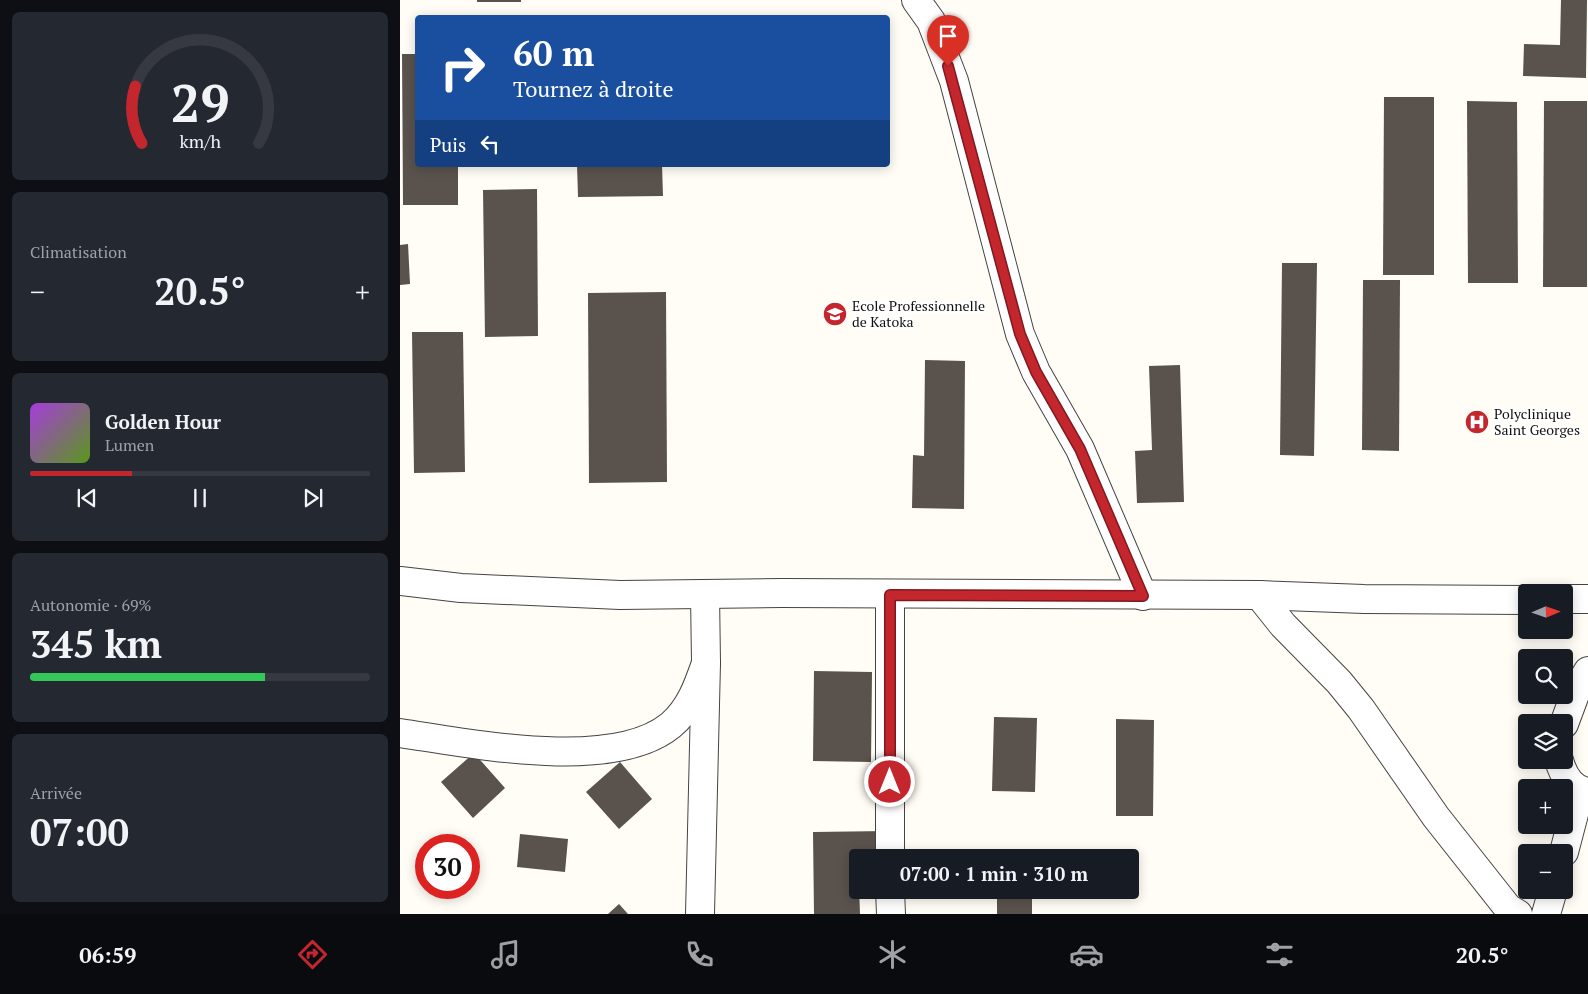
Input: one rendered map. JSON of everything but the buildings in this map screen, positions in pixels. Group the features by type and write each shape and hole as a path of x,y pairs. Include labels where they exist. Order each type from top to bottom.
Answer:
{"street":[{"path":"916,0 931,21 954,81 1020,334 1036,372 1080,449 1143,596"},
{"path":"400,581 534,592 890,595 1259,595 1364,599 1518,600"},
{"path":"700,914 706,664 705,594"},
{"path":"890,595 890,849"},
{"path":"1259,595 1283,625 1339,682 1361,709 1436,817 1508,908 1518,914"},
{"path":"1573,599 1588,599"},
{"path":"400,733 520,750 580,750 618,747 649,738 671,725 695,696 706,664"},
{"path":"1567,714 1576,689 1588,671"},
{"path":"1561,769 1563,775 1584,792 1567,844"},
{"path":"890,899 890,914"},
{"path":"1546,914 1551,899"}],"place":[{"name":"Ecole Professionnelle de Katoka","path":"835,314"},
{"name":"Polyclinique Saint Georges","path":"1477,422"}],"route":[{"path":"890,782 890,595 1143,596 1097,484 1080,449 1036,372 1020,334 954,81 948,66"}]}
